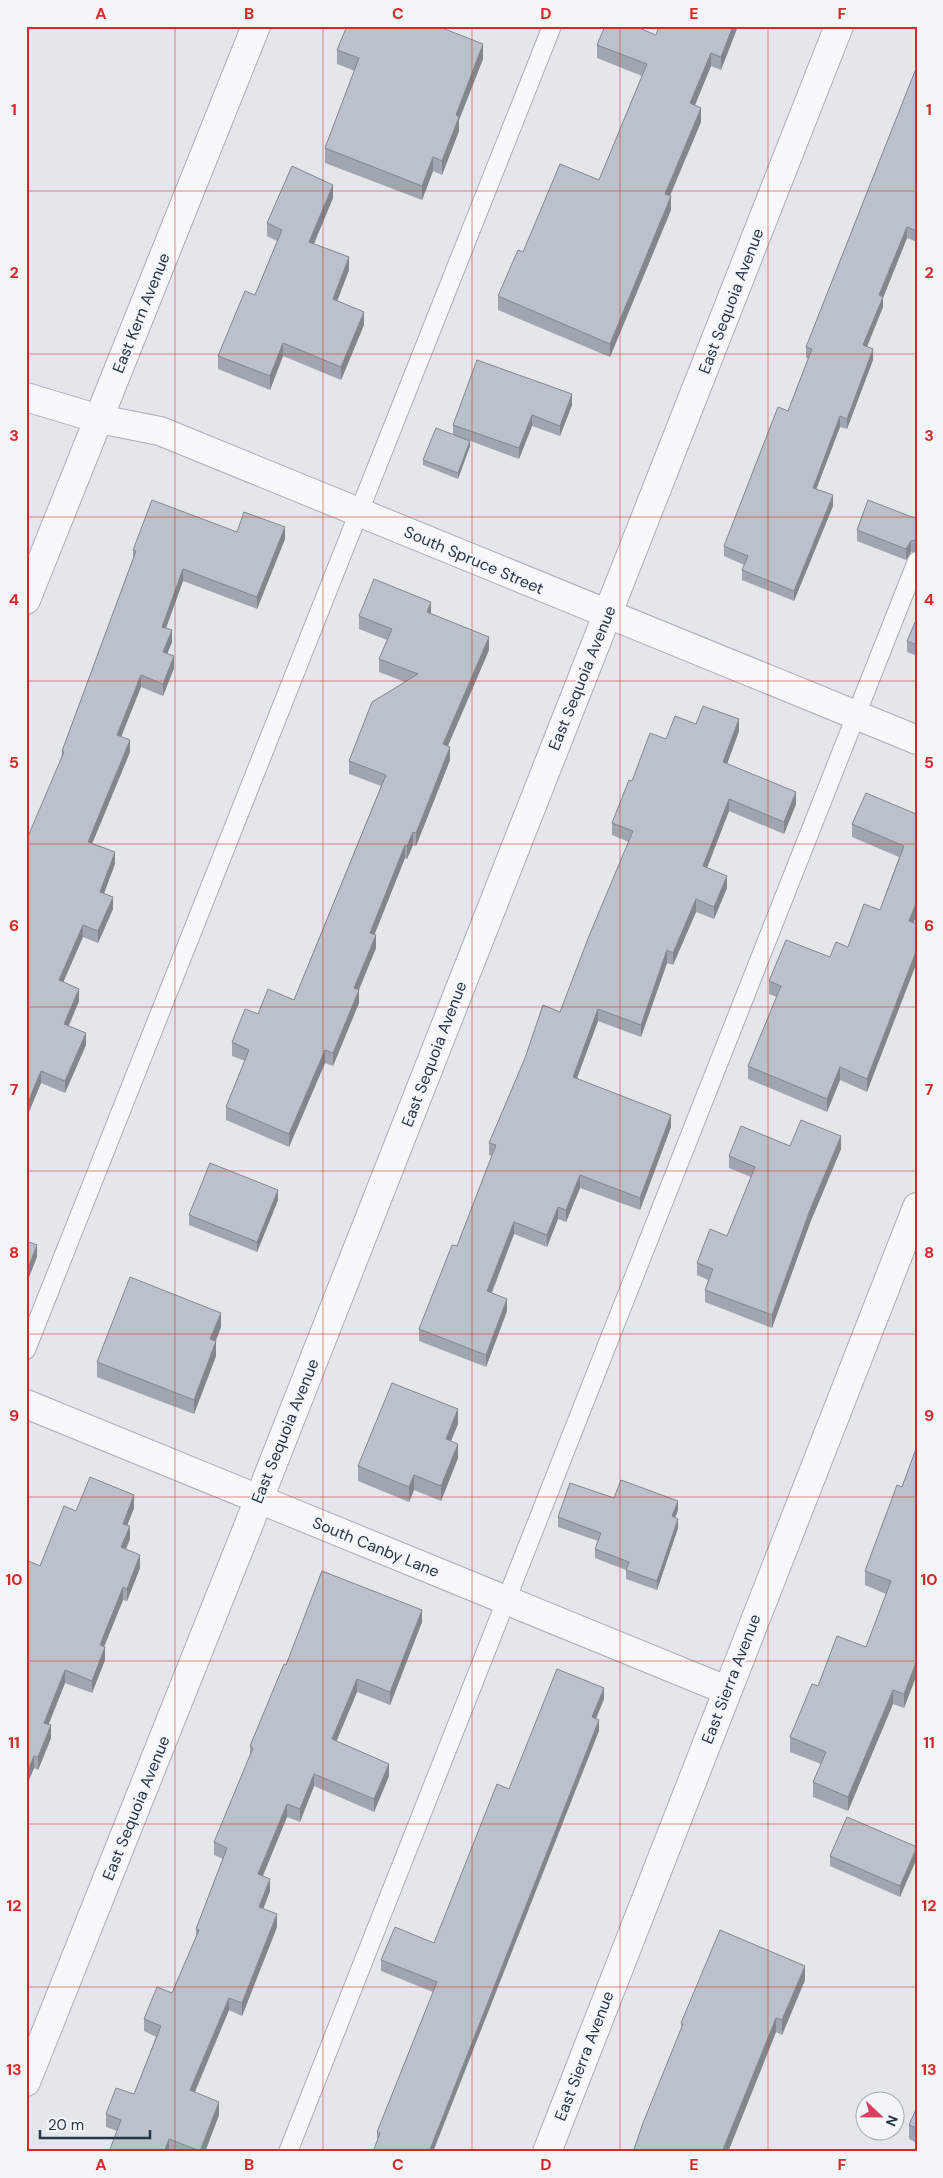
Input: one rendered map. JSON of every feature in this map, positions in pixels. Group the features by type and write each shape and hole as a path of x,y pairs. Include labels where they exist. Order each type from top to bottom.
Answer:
{"street":[{"name":"East Kern Avenue","path":"26,600 256,26"},
{"name":"East Sequoia Avenue","path":"26,2082 259,1499 839,26"},
{"name":"South Spruce Street","path":"26,397 99,419 160,431 917,740"},
{"name":"East Sierra Avenue","path":"547,2152 726,1690 917,1206"},
{"name":"South Canby Lane","path":"26,1404 726,1690"}],"lane":[{"path":"26,1350 552,26"},
{"path":"288,2152 917,561"}],"building":[{"path":"347,26 437,26 483,44 456,115 459,117 442,161 433,157 422,186 325,148 359,58 337,50"},
{"path":"605,26 634,26 656,35 659,26 733,26 721,57 711,53 690,103 701,108 665,194 671,196 610,344 498,296 518,250 523,252 560,164 599,180 647,64 597,45"},
{"path":"917,66 917,231 907,227 879,295 883,297 863,345 873,349 847,419 840,416 813,488 833,495 794,591 742,570 748,556 724,546 778,407 788,411 812,349 806,347"},
{"path":"292,166 333,185 309,242 349,257 333,299 364,312 341,367 283,343 270,376 218,356 245,291 255,295 282,230 267,223"},
{"path":"477,360 572,394 560,426 532,415 519,448 453,425"},
{"path":"436,428 470,441 458,473 423,460"},
{"path":"152,500 237,532 244,512 285,527 257,597 183,569 162,627 172,630 163,652 174,656 163,684 141,675 117,735 130,740 88,842 115,852 100,892 113,897 98,931 83,925 59,980 79,989 64,1024 86,1033 65,1081 41,1071 26,1107 26,841 64,752 62,751 136,551 133,550"},
{"path":"868,500 917,519 917,540 911,541 906,549 857,530"},
{"path":"374,579 431,602 427,612 489,637 443,744 450,747 416,833 413,832 407,846 405,845 370,933 376,935 354,988 359,990 333,1053 325,1050 289,1134 226,1107 249,1050 232,1042 245,1009 258,1014 268,989 294,1000 386,775 349,761 372,702 418,674 379,659 392,629 359,616"},
{"path":"917,618 917,645 907,641"},
{"path":"703,706 739,719 723,762 796,792 784,822 729,799 703,866 727,876 714,907 696,899 673,953 667,950 641,1025 598,1009 573,1077 671,1115 640,1198 580,1175 566,1210 558,1207 547,1235 514,1222 487,1291 507,1299 486,1355 419,1329 452,1245 457,1246 496,1145 489,1143 525,1058 543,1005 560,1012 589,936 633,831 612,823 629,780 632,781 650,733 666,739 675,716 696,724"},
{"path":"866,793 916,814 917,811 917,901 909,921 917,924 917,949 867,1079 840,1067 827,1099 748,1066 781,986 769,981 786,940 830,957 836,942 848,947 864,904 880,910 904,846 852,824"},
{"path":"801,1120 841,1136 810,1210 772,1315 705,1290 713,1269 697,1263 710,1229 727,1236 755,1167 729,1156 741,1126 790,1146"},
{"path":"210,1163 278,1190 257,1242 189,1215"},
{"path":"26,1241 37,1245 26,1273"},
{"path":"130,1277 221,1313 210,1339 216,1341 194,1400 97,1362"},
{"path":"392,1383 458,1409 446,1439 458,1444 441,1486 414,1475 409,1487 358,1466"},
{"path":"917,1446 917,1660 904,1694 893,1690 848,1797 813,1782 826,1752 790,1737 812,1684 818,1686 837,1636 866,1647 891,1581 865,1571 897,1485 902,1487"},
{"path":"90,1477 134,1495 123,1524 130,1526 121,1547 140,1555 127,1589 123,1587 100,1645 105,1647 92,1681 65,1670 44,1723 51,1725 38,1757 34,1756 26,1774 26,1560 40,1566 64,1506 76,1511"},
{"path":"621,1480 678,1501 672,1516 678,1519 657,1581 626,1570 629,1562 595,1549 601,1533 558,1517 570,1483 614,1498"},
{"path":"322,1571 422,1610 390,1692 357,1679 332,1739 389,1764 374,1799 314,1774 300,1809 287,1804 258,1874 270,1879 259,1907 277,1914 242,2003 229,1998 190,2090 219,2102 200,2151 169,2139 164,2152 109,2152 121,2120 106,2114 116,2088 134,2094 161,2026 144,2019 157,1987 172,1993 199,1930 196,1929 227,1848 214,1842 253,1748 250,1746 284,1664 286,1665"},
{"path":"557,1669 604,1688 592,1717 599,1720 429,2152 373,2152 380,2133 377,2132 437,1982 381,1960 395,1927 434,1943 497,1784 509,1789"},
{"path":"847,1817 917,1847 900,1886 830,1856"},
{"path":"720,1930 805,1966 782,2020 776,2018 722,2152 633,2152 683,2024 681,2023"},
{"path":"917,2107 917,2128 909,2125"}]}
